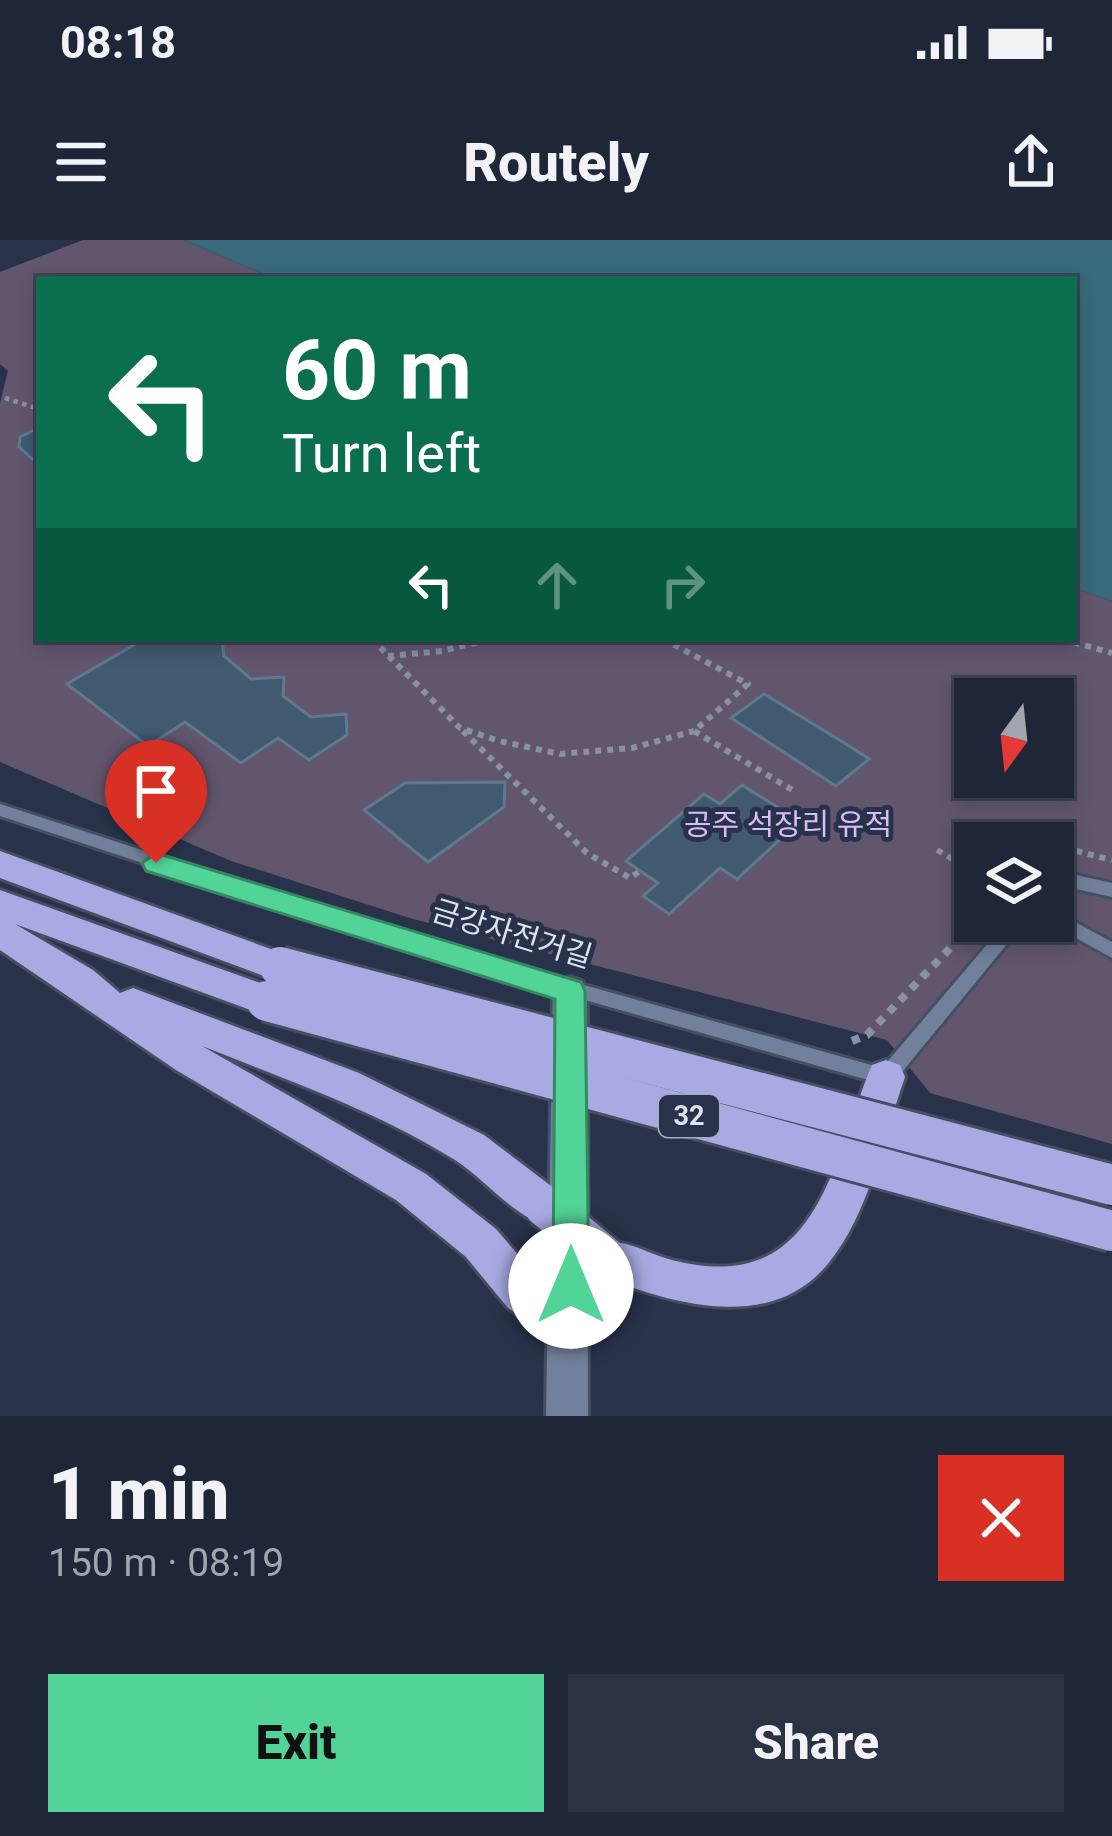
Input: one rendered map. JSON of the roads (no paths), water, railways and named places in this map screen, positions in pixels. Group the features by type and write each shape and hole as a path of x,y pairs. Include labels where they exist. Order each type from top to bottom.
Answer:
{"highway":[{"name":"32","path":"0,864 274,984 1112,1185"},
{"name":"32","path":"0,904 1112,1231"},
{"path":"0,932 189,1058 411,1187 481,1243 524,1294 571,1328"},
{"path":"60,974 345,1084 470,1148 608,1259 682,1283 753,1283 810,1254 834,1214 886,1077"}],"street":[{"path":"567,1416 570,991"}],"lane":[{"path":"0,810 73,838 570,991 886,1077 999,942"},
{"path":"1074,882 1112,890"},
{"path":"1074,929 1112,951"}],"water":[{"path":"184,240 1112,240 1112,601 1077,589 1077,276 268,276"}],"park label":[{"name":"공주 석장리 유적","path":"788,825"}]}
